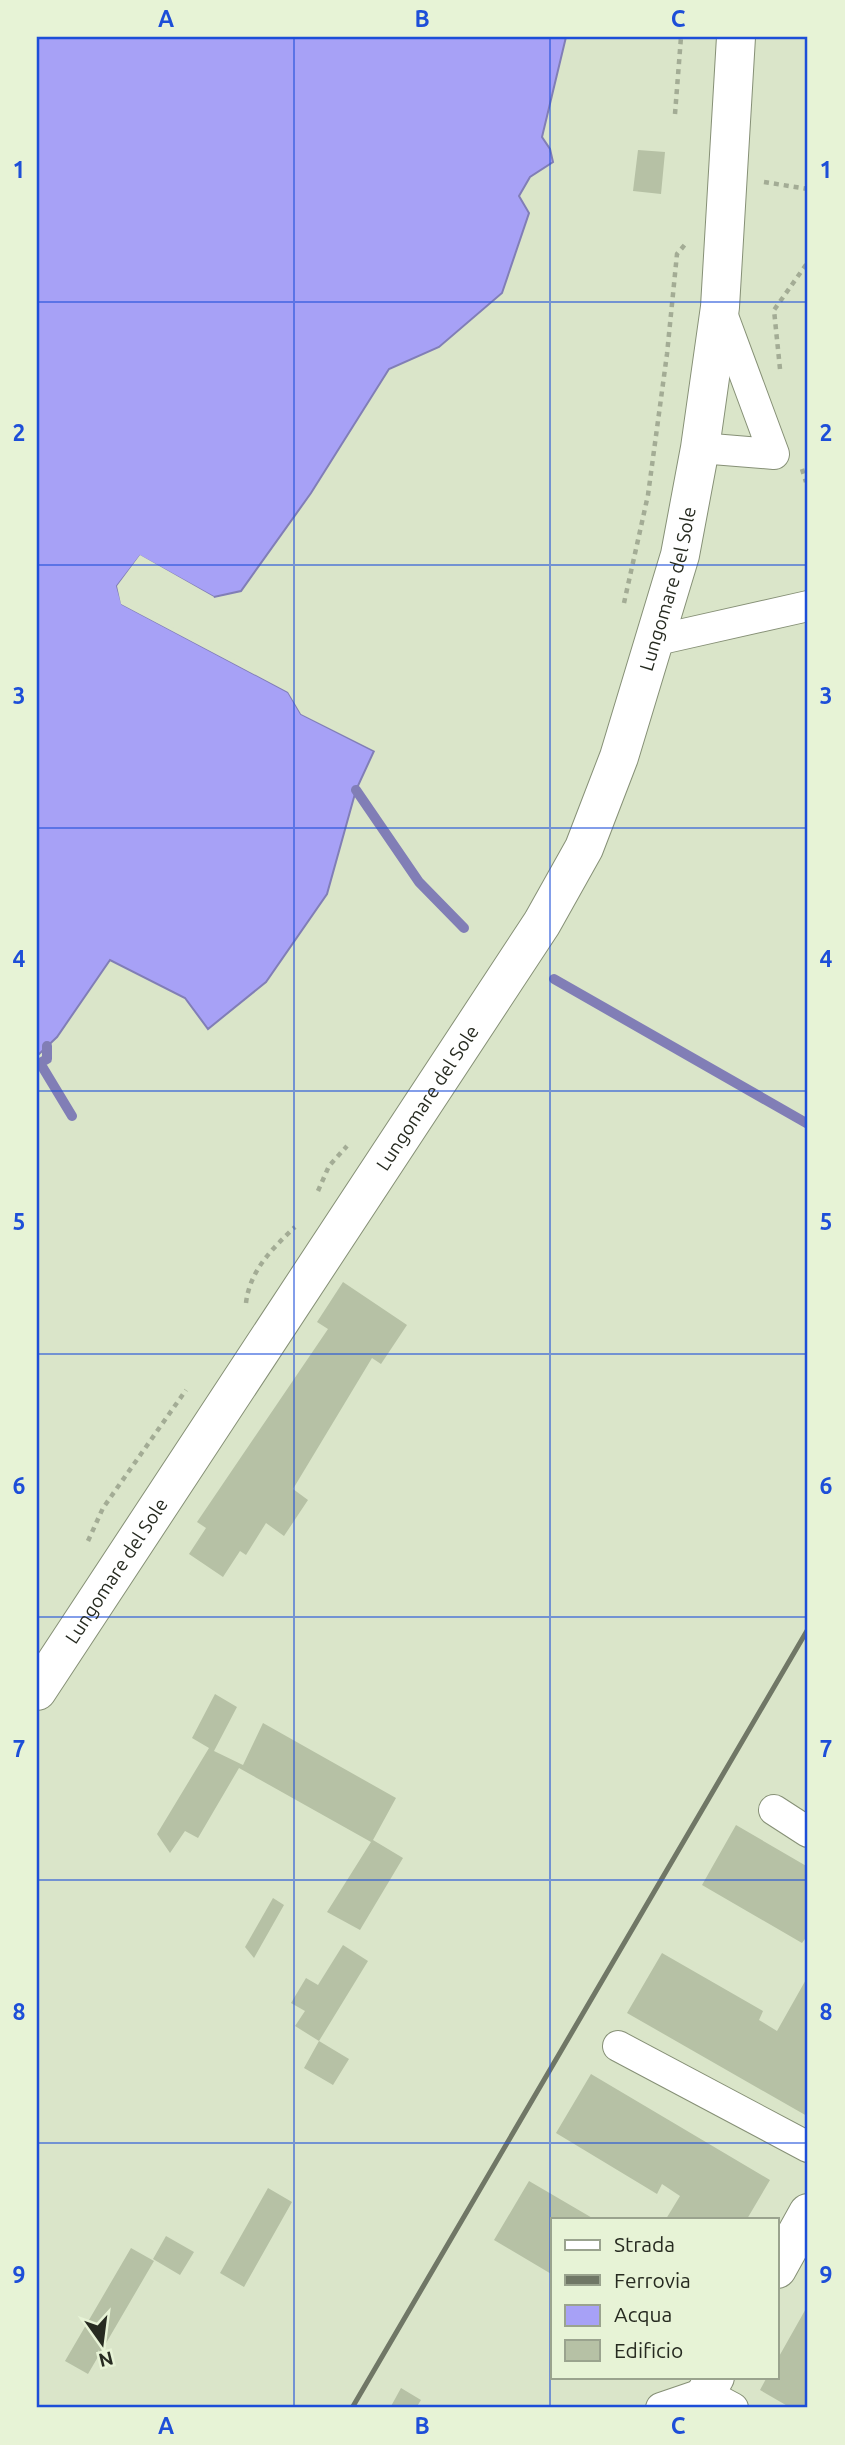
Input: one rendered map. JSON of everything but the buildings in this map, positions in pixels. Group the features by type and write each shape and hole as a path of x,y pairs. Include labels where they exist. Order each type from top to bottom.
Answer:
{"street":[{"name":"Lungomare del Sole","path":"37,1691 542,923 584,848 619,757 657,640 680,555 700,448 720,307 736,37"},
{"name":"Lungomare del Sole","path":"700,448 774,454 720,307"},
{"path":"657,640 808,606"},
{"path":"774,1810 808,1832"},
{"path":"618,2046 808,2147"},
{"path":"778,2267 808,2213"},
{"path":"661,2408 713,2397"}],"path":[{"path":"676,114 681,37"},
{"path":"728,176 808,189"},
{"path":"621,613 648,495 677,254 691,237"},
{"path":"780,377 775,310 808,262"},
{"path":"799,456 806,482"},
{"path":"313,1203 330,1166 356,1137"},
{"path":"246,1306 248,1283 268,1252 298,1224"},
{"path":"81,1553 103,1508 190,1385"}],"water":[{"path":"37,37 566,37 542,137 550,149 553,162 530,177 519,196 529,213 502,293 439,347 389,369 311,493 241,591 214,597 140,556 117,586 122,604 288,692 301,714 374,751 356,790 327,894 266,982 208,1029 185,998 110,960 57,1037 37,1056"}],"pier":[{"path":"140,555 214,597 213,600 141,560 121,587 124,602 290,689 303,711 376,748 377,752 301,714 288,692 121,604 117,586"}],"waterway":[{"path":"356,790 419,882 464,928"},
{"path":"554,979 808,1124"},
{"path":"47,1046 47,1059 40,1063 72,1116"}],"railway":[{"path":"352,2408 808,1629"}]}
